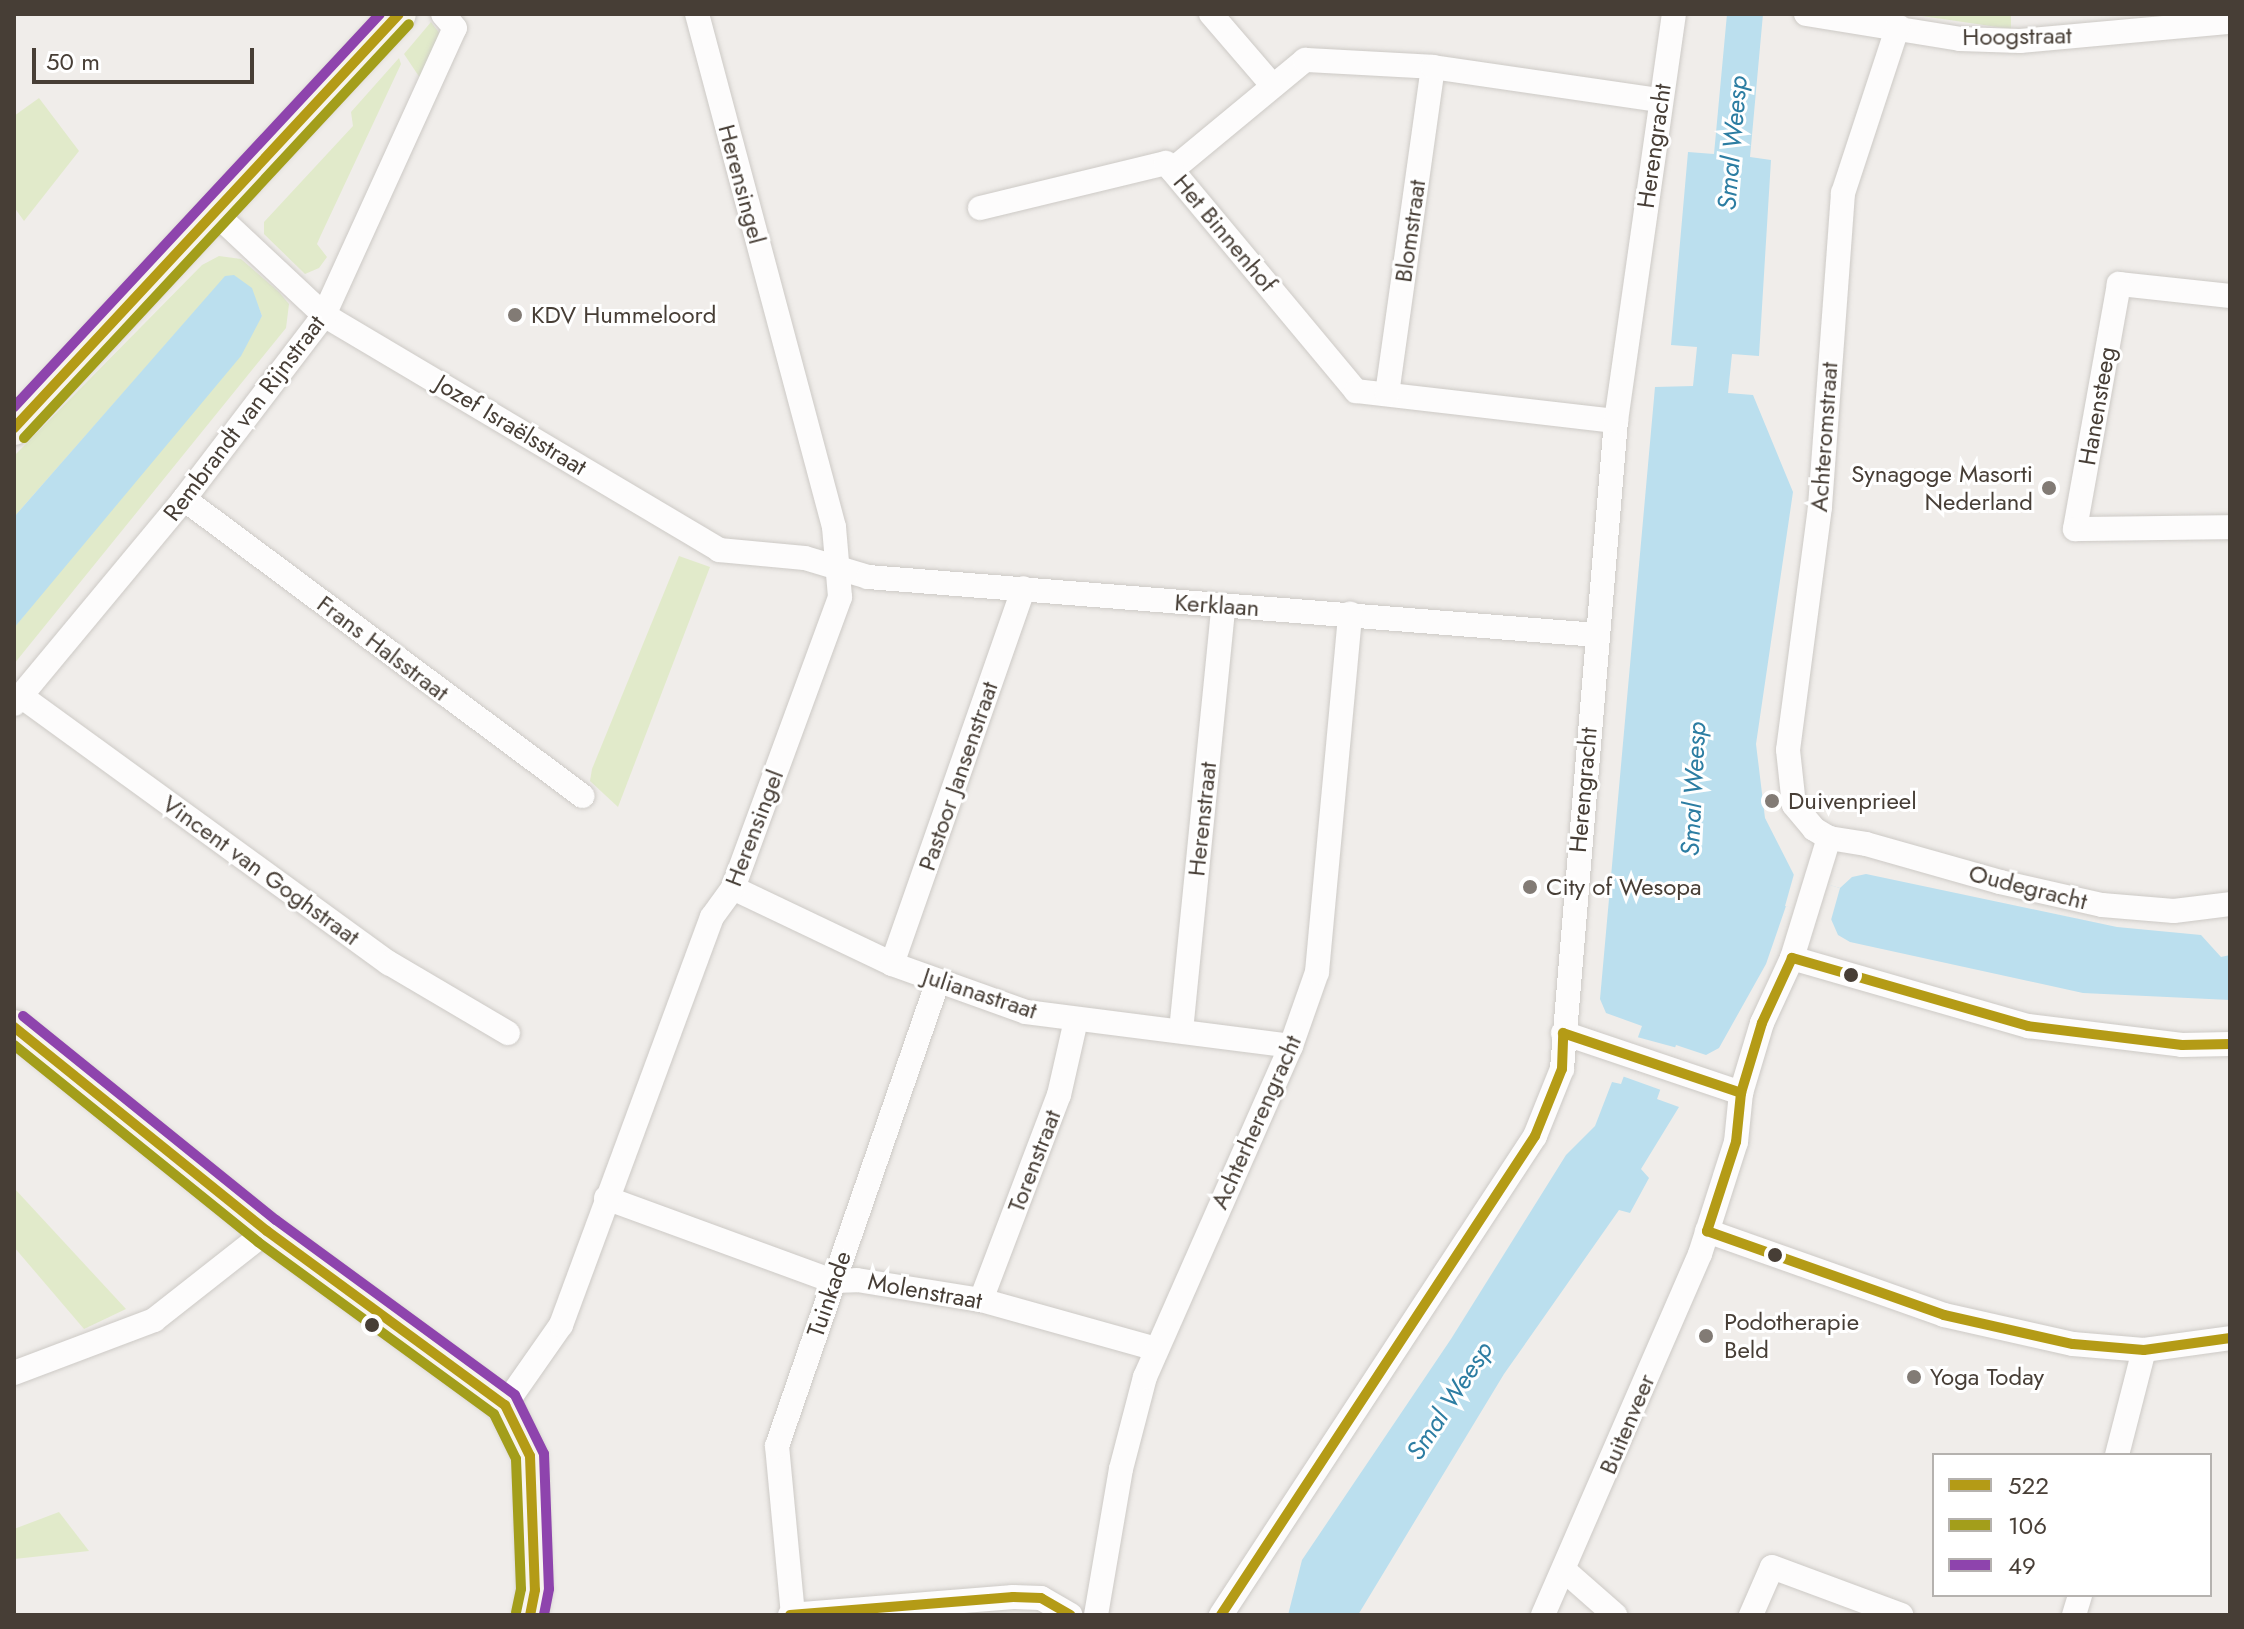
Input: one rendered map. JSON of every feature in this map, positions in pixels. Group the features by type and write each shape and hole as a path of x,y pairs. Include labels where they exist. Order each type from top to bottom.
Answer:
{"main road":[{"path":"19,413 216,214 399,14"},
{"path":"19,1041 267,1231 505,1405 530,1456 535,1590 530,1615"}],"street":[{"name":"Rembrandt van Rijnstraat","path":"17,700 184,499 324,315 455,28 443,14"},
{"name":"Herensingel","path":"505,1405 561,1325 712,917 733,888 840,597 834,527 697,14"},
{"path":"1211,14 1273,86"},
{"name":"Herengracht","path":"1221,1615 1535,1136 1562,1069 1616,421 1674,14"},
{"name":"Hoogstraat","path":"1806,14 1898,26 1960,39 2020,41 2230,22"},
{"name":"Achteromstraat","path":"1829,838 1794,805 1788,750 1820,507 1843,193 1898,26"},
{"path":"1172,170 1305,60 1433,67 1660,100"},
{"name":"Blomstraat","path":"1387,394 1433,67"},
{"name":"Het Binnenhof","path":"980,208 1166,163 1356,391 1387,394"},
{"name":"Jozef Israëlsstraat","path":"216,214 324,315 719,550 805,558 839,568"},
{"name":"Hanensteeg","path":"2230,296 2119,284 2075,529 2230,527"},
{"path":"1387,394 1616,421"},
{"name":"Frans Halsstraat","path":"184,499 582,796"},
{"name":"Kerklaan","path":"839,568 868,577 1597,635"},
{"name":"Pastoor Jansenstraat","path":"892,964 1024,588"},
{"name":"Herenstraat","path":"1181,1031 1223,607"},
{"name":"Achterherengracht","path":"1096,1615 1121,1469 1156,1349 1291,1046 1317,972 1350,614"},
{"name":"Vincent van Goghstraat","path":"17,700 389,963 508,1033"},
{"name":"Buitenveer","path":"1543,1615 1565,1571 1707,1231 1736,1142 1741,1093 1762,1023 1792,958 1829,838"},
{"name":"Oudegracht","path":"1829,838 2102,905 2174,911 2230,904"},
{"name":"Julianastraat","path":"733,888 892,964 1026,1012 1291,1046"},
{"path":"1792,958 2028,1026 2182,1045 2230,1044"},
{"name":"Tuinkade","path":"791,1615 777,1446 938,982"},
{"name":"Torenstraat","path":"981,1300 1059,1095 1076,1020"},
{"path":"1563,1033 1741,1093"},
{"name":"Molenstraat","path":"606,1198 833,1281 857,1280 981,1300 1156,1349"},
{"path":"14,1373 154,1320 267,1231"},
{"path":"1707,1231 1944,1315 2073,1344 2144,1350 2230,1338"},
{"path":"2118,1453 2144,1350"},
{"path":"1751,1615 1772,1567 1901,1615"},
{"path":"1565,1571 1615,1615"},
{"path":"791,1615 1013,1597 1041,1598 1070,1615"}],"green space":[{"path":"1915,14 2011,14 2011,29 1915,15"},
{"path":"431,22 440,34 420,78 404,54"},
{"path":"399,58 401,64 317,244 327,257 319,268 305,274 264,234 264,222 353,126 351,112"},
{"path":"39,98 79,151 24,221 14,207 14,116"},
{"path":"219,256 241,259 279,292 289,304 286,328 14,664 14,628 256,325 262,316 256,301 218,285 14,517 14,456 202,265"},
{"path":"679,556 710,567 618,807 590,781 592,769"},
{"path":"14,1188 126,1309 84,1329 14,1247"},
{"path":"59,1512 89,1551 14,1559 14,1529"}],"water":[{"name":"Smal Weesp","path":"1727,14 1763,14 1750,157 1771,160 1759,356 1732,354 1728,393 1753,395 1793,492 1756,744 1765,818 1794,875 1840,888 1852,877 1866,874 2117,927 2201,935 2221,957 2230,955 2230,1000 2083,993 1850,942 1838,935 1831,919 1786,906 1766,964 1719,1048 1706,1055 1676,1045 1657,1099 1679,1107 1641,1169 1649,1178 1630,1213 1619,1210 1504,1374 1358,1615 1288,1615 1302,1560 1451,1339 1566,1155 1595,1126 1612,1082 1621,1084 1642,1026 1606,1013 1600,999 1655,387 1693,386 1697,347 1671,345 1688,152 1714,154"},
{"path":"234,275 252,288 262,316 241,356 14,628 14,517 225,276"}],"pier":[{"path":"1794,874 1840,888 1831,920 1785,906"},
{"path":"1637,1037 1696,1053 1679,1051 1662,1097 1677,1104 1658,1099 1661,1090 1622,1076"}],"transit line":[{"name":"49","path":"14,407 380,14"},
{"name":"522","path":"14,428 399,14"},
{"name":"106","path":"24,438 409,24"},
{"name":"522","path":"2230,1044 2182,1045 2028,1026 1792,958 1762,1023 1741,1093 1736,1142 1707,1231 1944,1315 2073,1344 2144,1350 2230,1338"},
{"name":"49","path":"23,1016 276,1220 515,1395 544,1454 549,1589 544,1615"},
{"name":"522","path":"14,1027 267,1231 505,1405 530,1456 535,1590 530,1615"},
{"name":"522","path":"1563,1033 1741,1093"},
{"name":"522","path":"1221,1615 1535,1136 1562,1069 1563,1033"},
{"name":"106","path":"14,1045 258,1242 494,1414 516,1459 521,1589 516,1612"},
{"name":"522","path":"790,1615 1013,1597 1041,1598 1070,1615"}],"place":[{"name":"KDV Hummeloord","path":"515,315"},
{"name":"Synagoge Masorti Nederland","path":"2049,488"},
{"name":"Duivenprieel","path":"1772,801"},
{"name":"City of Wesopa","path":"1530,887"},
{"name":"Podotherapie Beld","path":"1706,1336"},
{"name":"Yoga Today","path":"1914,1377"}]}
